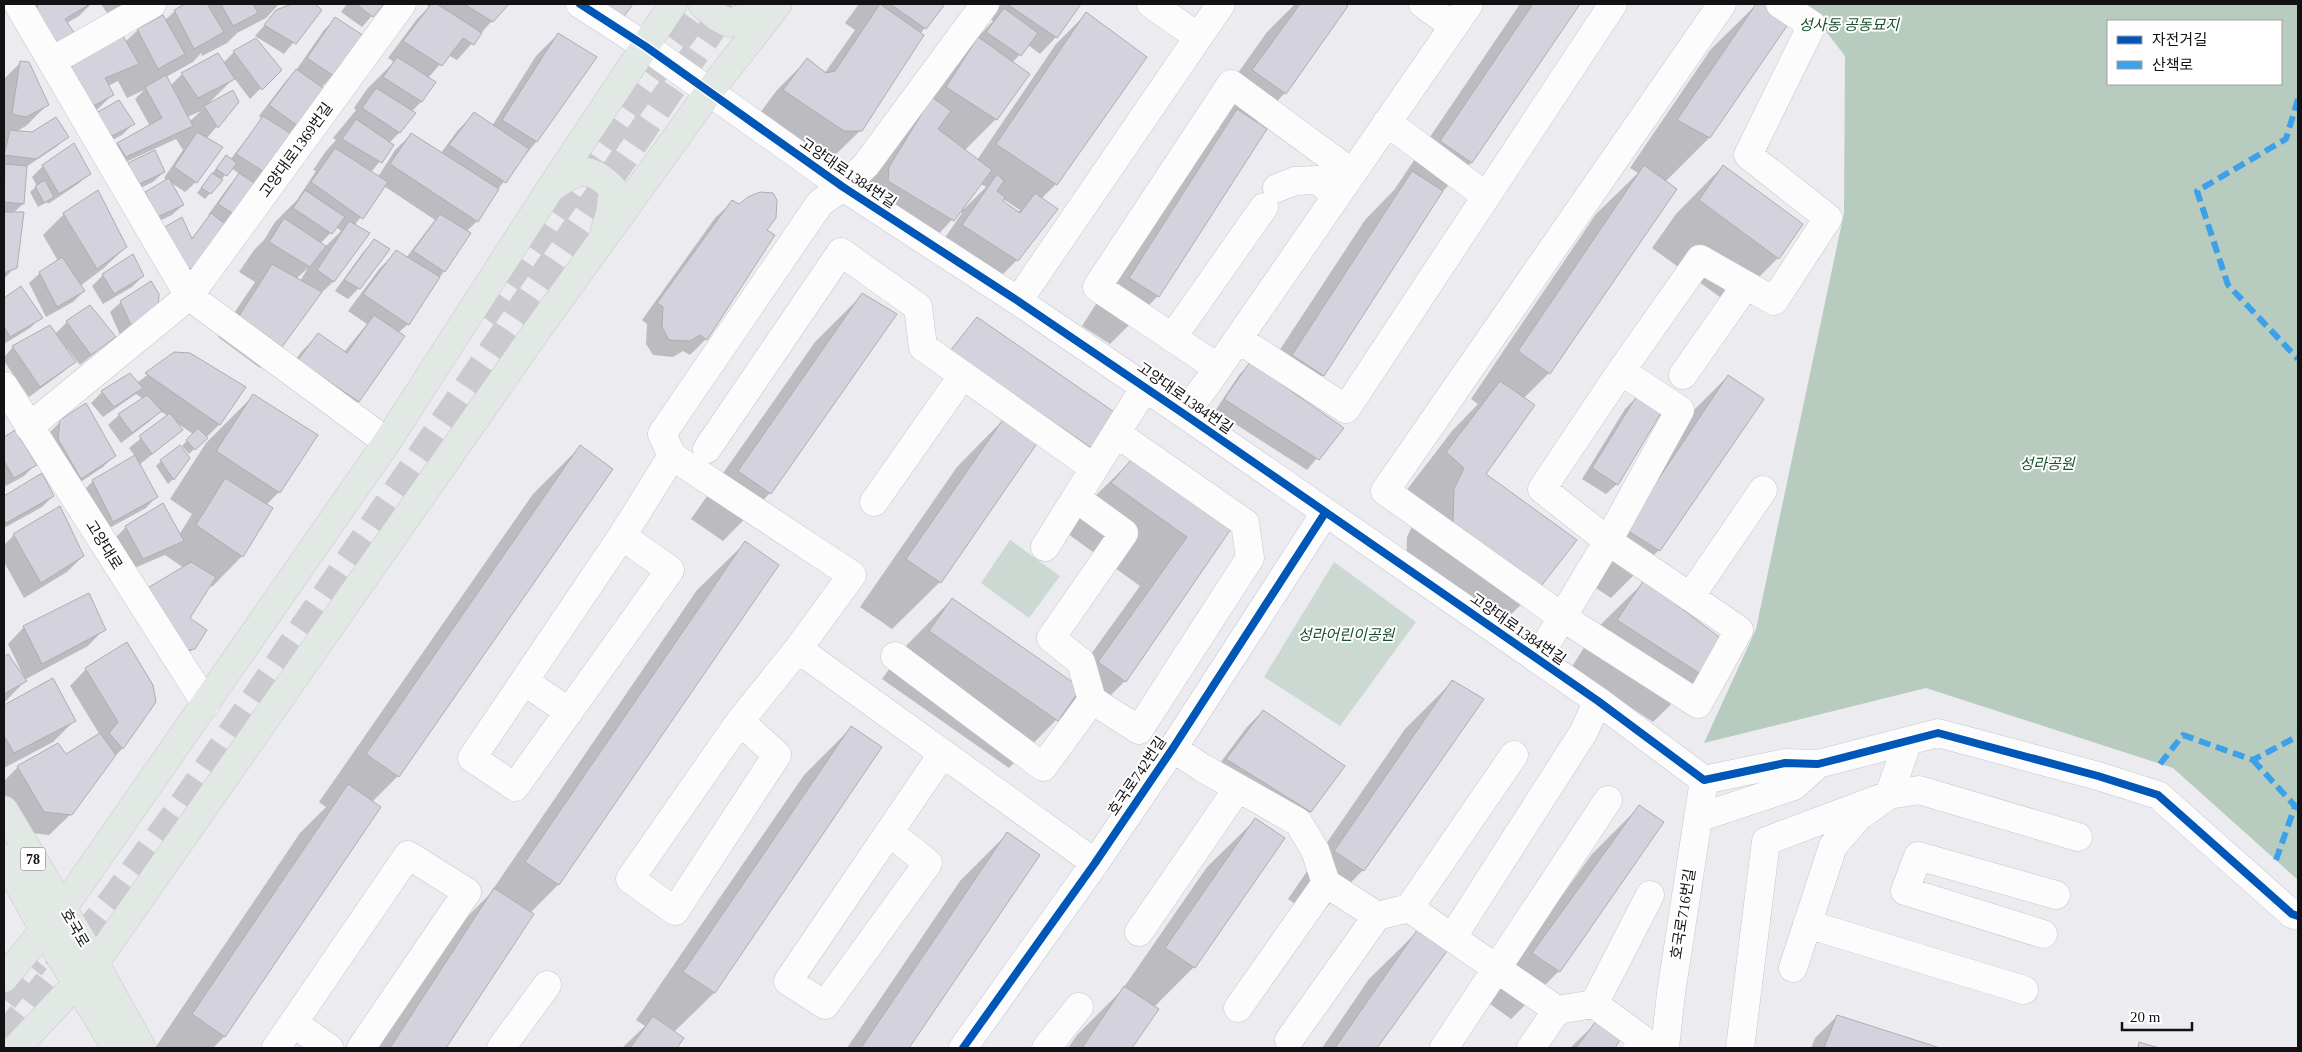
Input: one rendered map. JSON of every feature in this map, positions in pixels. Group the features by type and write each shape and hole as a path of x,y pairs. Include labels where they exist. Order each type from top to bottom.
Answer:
{"main road":[{"path":"63,908 387,442 550,189 674,4"},
{"path":"702,4 717,17 729,23 777,5"},
{"path":"16,1048 86,973 538,329 709,92 777,5"},
{"path":"550,189 572,173 592,172 604,179 613,189 610,214 598,247"},
{"name":"호국로","path":"4,810 63,908 86,973 116,1048"},
{"name":"호국로","path":"4,858 44,930 86,973 142,1048"},
{"path":"4,978 44,930"}],"street":[{"path":"18,4 189,296 387,442"},
{"path":"52,62 152,4"},
{"name":"고양대로1369번길","path":"29,427 189,296 402,4"},
{"path":"580,4 645,46"},
{"name":"고양대로1384번길","path":"843,187 866,165 985,4"},
{"path":"1151,4 1198,37"},
{"path":"1018,301 1221,4"},
{"path":"1423,4 1453,26"},
{"path":"1184,414 1218,368 1468,4"},
{"path":"1238,339 1346,409 1612,4"},
{"path":"1722,4 1385,491 1562,616 1698,704 1739,630 1608,541 1542,489 1621,370 1700,259 1774,301 1828,218 1748,155 1812,25 1780,4"},
{"name":"고양대로1384번길","path":"645,46 843,187 1018,301 1184,414 1598,701 1704,780"},
{"path":"1218,368 1096,287 1231,84 1344,184"},
{"path":"1387,122 1486,196"},
{"path":"1172,338 1270,197 1295,181 1317,180 1344,184"},
{"path":"740,721 777,754 675,911 630,878 740,721 798,650 852,575 672,456 662,434 820,203 843,187"},
{"path":"707,449 841,252 918,307 923,347 1094,468"},
{"path":"1683,375 1746,285"},
{"path":"1537,659 1608,541 1680,410 1621,370"},
{"path":"874,502 963,375"},
{"name":"고양대로","path":"4,386 206,704"},
{"path":"1045,547 1145,387"},
{"path":"1076,498 1124,533 1051,638 1081,662 1092,700 1139,730 1250,558 1245,523 1116,433"},
{"path":"622,536 670,570 516,787 472,758 622,536 672,456"},
{"path":"1690,597 1763,490"},
{"name":"호국로742번길","path":"963,1048 1095,863 1325,513"},
{"path":"798,650 1095,863"},
{"path":"894,656 1043,767 1092,700"},
{"path":"524,681 568,712"},
{"path":"1452,938 1583,733 1598,701"},
{"path":"1704,780 1785,763 1818,764 1938,733 2098,776 2158,795 2292,914 2298,916"},
{"path":"1793,968 1833,846 1858,817 1890,795 1908,741"},
{"path":"1172,748 1298,822 1316,850 1326,883 1377,916"},
{"path":"889,832 928,863 825,1005 788,981 889,832 943,753"},
{"path":"1289,1040 1377,916 1409,908 1514,755"},
{"path":"1698,818 1794,786 1818,764"},
{"name":"호국로716번길","path":"1665,1048 1671,993 1704,780"},
{"path":"1139,932 1238,788"},
{"path":"1740,1048 1766,841 1890,795 1919,790 2078,837"},
{"path":"1444,1048 1608,800"},
{"path":"276,1048 408,854 467,892 361,1048"},
{"path":"2043,934 1905,891 1918,856 2056,895"},
{"path":"1238,1008 1326,883"},
{"path":"1594,1004 1650,895"},
{"path":"44,930 63,908"},
{"path":"1409,908 1557,1010 1594,1004 1642,1039 1636,1048"},
{"path":"1807,924 2024,990"},
{"path":"501,1048 547,985"},
{"path":"1046,1048 1079,1007"},
{"path":"1531,1048 1557,1010"},
{"path":"293,1023 329,1048"}],"green space":[{"name":"성라공원","path":"1805,4 2298,4 2298,880 2173,768 1926,688 1704,743 1756,629 1844,213 1845,56"},
{"path":"1010,540 1060,576 1029,618 981,583"},
{"name":"성라어린이공원","path":"1334,562 1416,622 1340,726 1264,677"}],"building":[{"path":"38,4 90,4 65,19 77,37 54,49 35,17"},
{"path":"185,4 207,4 224,32 194,49 174,10"},
{"path":"221,4 253,4 258,13 233,26"},
{"path":"292,4 315,4 322,10 296,44 264,25 276,10"},
{"path":"356,4 384,4 373,17"},
{"path":"431,4 437,4 482,33 474,45 463,38 442,66 403,41"},
{"path":"464,4 509,4 493,22"},
{"path":"605,4 633,4 622,19"},
{"path":"880,4 924,35 862,131 844,131 783,90 807,58 826,73 835,71"},
{"path":"890,4 945,4 926,29"},
{"path":"1007,4 1081,4 1057,38"},
{"path":"1300,4 1345,4 1348,6 1286,94 1252,70"},
{"path":"1533,4 1580,4 1472,163 1440,141"},
{"path":"1756,4 1764,4 1791,20 1710,138 1677,120"},
{"path":"1004,8 1038,33 1021,56 986,32"},
{"path":"1086,12 1147,57 1057,185 996,144"},
{"path":"163,15 185,54 158,69 137,29"},
{"path":"335,17 364,36 334,76 307,58"},
{"path":"558,33 597,57 537,142 502,120"},
{"path":"122,34 139,64 105,78 114,95 91,107 70,72 75,58"},
{"path":"978,37 1030,74 997,120 946,87"},
{"path":"256,38 282,70 262,90 233,51"},
{"path":"218,53 235,79 198,98 181,73"},
{"path":"397,57 436,82 422,102 383,77"},
{"path":"20,61 29,62 49,105 26,117 12,114"},
{"path":"296,69 326,90 298,126 269,105"},
{"path":"166,75 193,126 126,157 117,143 162,118 145,87"},
{"path":"376,88 416,113 400,133 362,108"},
{"path":"233,90 239,102 218,128 204,106"},
{"path":"932,97 951,111 938,129 992,170 954,221 888,181 889,167"},
{"path":"119,100 135,124 112,136 96,113"},
{"path":"1237,109 1267,129 1159,297 1129,278"},
{"path":"474,112 529,149 506,183 449,145"},
{"path":"263,116 293,135 266,173 236,154"},
{"path":"56,117 69,137 36,159 4,155 10,130 32,132"},
{"path":"356,119 394,145 382,163 342,139"},
{"path":"197,132 223,147 197,183 174,167"},
{"path":"411,133 499,189 478,222 390,164"},
{"path":"74,143 91,174 59,194 42,165"},
{"path":"335,148 388,182 363,219 311,182"},
{"path":"155,150 165,172 137,185 128,163"},
{"path":"226,155 237,163 227,176 216,169"},
{"path":"5,164 27,166 24,204 4,202"},
{"path":"1644,165 1677,189 1550,374 1518,351"},
{"path":"1723,165 1803,224 1779,259 1699,200"},
{"path":"1412,171 1443,191 1324,376 1292,355"},
{"path":"212,173 223,180 211,194 201,188"},
{"path":"239,173 259,186 237,216 218,204"},
{"path":"997,174 1004,181 997,191 1005,197 1003,201 1020,213 1035,193 1058,209 1018,261 962,225"},
{"path":"169,178 184,205 157,217 145,192"},
{"path":"45,180 54,197 44,203 35,186"},
{"path":"98,190 127,247 97,269 63,213"},
{"path":"305,190 345,217 332,234 293,208"},
{"path":"760,192 773,193 777,200 776,218 767,230 775,235 707,340 700,335 690,341 669,340 662,327 663,307 657,303 732,200 739,204 748,197"},
{"path":"4,212 24,212 17,268 4,273"},
{"path":"211,213 229,227 199,269 181,268 163,228 182,217 192,239"},
{"path":"440,214 471,233 445,272 413,251"},
{"path":"284,218 326,246 310,267 269,242"},
{"path":"349,221 370,233 334,282 317,270"},
{"path":"374,239 390,249 360,289 344,280"},
{"path":"396,250 440,277 409,325 363,294"},
{"path":"133,254 144,276 114,294 102,274"},
{"path":"62,257 85,291 57,307 39,272"},
{"path":"272,264 322,292 282,347 239,316"},
{"path":"151,281 159,294 158,307 131,325 120,301"},
{"path":"21,286 43,318 10,337 4,327 4,298"},
{"path":"862,293 897,314 771,494 738,471"},
{"path":"90,305 116,337 91,355 66,321"},
{"path":"374,315 405,336 359,402 298,360 318,333 347,353"},
{"path":"977,317 1117,414 1093,449 950,351"},
{"path":"50,325 76,362 40,387 12,346"},
{"path":"174,352 190,353 246,387 220,425 145,373"},
{"path":"1250,362 1344,428 1319,460 1224,399"},
{"path":"130,373 143,388 114,407 101,391"},
{"path":"1728,375 1764,399 1660,551 1625,529"},
{"path":"1500,381 1535,405 1486,474 1577,540 1538,590 1453,522 1454,489 1464,468 1446,452"},
{"path":"253,394 318,435 280,493 216,451"},
{"path":"147,395 162,411 132,433 118,414"},
{"path":"1636,397 1661,413 1618,485 1592,468"},
{"path":"86,403 116,456 81,479 58,439 60,420"},
{"path":"170,413 183,430 152,454 139,436"},
{"path":"1004,418 1038,442 941,583 906,559"},
{"path":"198,428 208,438 195,450 186,440"},
{"path":"15,430 37,465 14,478 4,461 4,437"},
{"path":"180,445 190,458 174,480 160,460"},
{"path":"580,445 613,469 399,777 366,754"},
{"path":"1136,454 1233,526 1126,682 1098,662 1187,537 1111,483"},
{"path":"135,455 158,497 113,522 92,480"},
{"path":"42,473 54,496 6,523 4,520 4,496"},
{"path":"225,478 273,508 243,557 196,525"},
{"path":"163,503 184,541 143,559 125,526"},
{"path":"60,506 84,556 41,583 13,534"},
{"path":"745,541 779,565 559,885 525,862"},
{"path":"191,562 216,577 190,618 207,630 195,649 181,651 146,589"},
{"path":"1644,580 1723,640 1702,675 1617,620"},
{"path":"89,593 106,630 42,664 23,626"},
{"path":"952,598 1081,688 1058,721 929,631"},
{"path":"127,642 153,685 156,702 123,749 109,733 118,722 85,668"},
{"path":"8,654 27,681 4,694 4,657"},
{"path":"53,678 76,721 14,753 4,736 4,705"},
{"path":"1452,680 1484,699 1364,871 1334,851"},
{"path":"1263,710 1345,766 1311,812 1226,759"},
{"path":"851,726 882,747 715,993 683,972"},
{"path":"100,733 116,755 72,815 44,812 17,766 58,743 66,754"},
{"path":"348,784 381,807 225,1037 192,1014"},
{"path":"1639,805 1664,822 1560,972 1532,953"},
{"path":"1255,818 1285,838 1195,968 1165,948"},
{"path":"1007,832 1040,855 909,1048 861,1048"},
{"path":"494,888 534,914 446,1048 390,1048"},
{"path":"1417,930 1447,951 1377,1048 1335,1048"},
{"path":"1124,986 1159,1009 1132,1048 1082,1048"},
{"path":"1837,1015 1940,1048 1824,1048"},
{"path":"653,1016 684,1038 677,1048 630,1048"},
{"path":"1596,1021 1621,1038 1615,1048 1576,1048"},
{"path":"2139,1042 2159,1048 2138,1048"}],"tunnel":[{"path":"483,317 631,104 704,4"},
{"path":"4,1037 112,901 183,804 729,4"},
{"path":"4,999 36,960"}],"marked path":[{"path":"2298,99 2286,139 2197,191 2228,285 2298,359"},
{"path":"2160,764 2183,735 2253,760 2298,736"},
{"path":"2253,760 2295,806 2276,860"}],"cycle path":[{"path":"580,4 645,46 843,187 1018,301 1184,414 1598,701 1704,780 1785,763 1818,764 1938,733 2098,776 2158,795 2292,914 2298,916"},
{"path":"963,1048 1095,863 1173,748 1325,513"}],"park label":[{"name":"성사동 공동묘지","path":"1849,25"}]}
